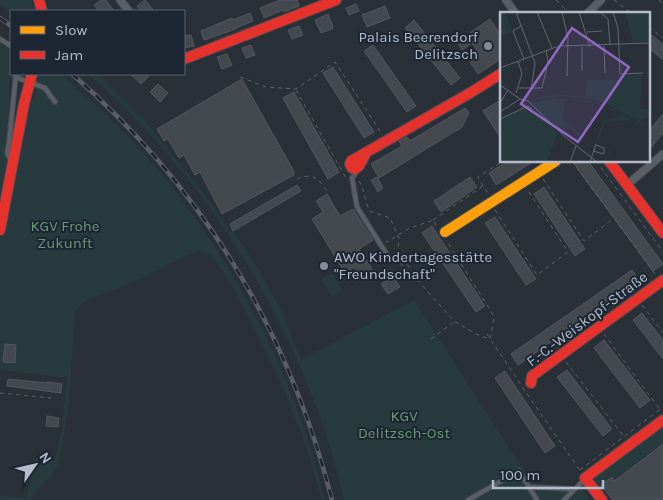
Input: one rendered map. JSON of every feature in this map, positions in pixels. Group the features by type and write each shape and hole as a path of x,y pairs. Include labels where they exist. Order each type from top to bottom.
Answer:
{"street":[{"path":"185,60 336,0"},
{"path":"506,0 515,12"},
{"path":"589,12 601,0"},
{"path":"351,176 366,153 500,74"},
{"path":"0,230 24,104 31,78"},
{"path":"627,185 663,154"},
{"path":"445,235 490,203 554,162"},
{"path":"610,162 663,233"},
{"name":"F.-C.-Weiskopf-Straße","path":"531,383 532,376 662,280"},
{"path":"602,500 582,474 626,441 663,420"}],"lane":[{"path":"12,163 7,153 10,143 16,75 31,78 49,92 55,102"},
{"path":"351,176 357,207 389,258"},
{"path":"468,500 519,471 537,500"},
{"path":"564,500 574,489 582,474"},
{"path":"529,487 574,489"}],"path":[{"path":"556,0 568,12"},
{"path":"614,0 630,12"},
{"path":"659,0 663,3"},
{"path":"650,28 663,38"},
{"path":"240,76 266,87 296,89 334,62 386,141"},
{"path":"296,89 351,176 362,184 370,210 390,218 398,235 398,249 413,275"},
{"path":"501,162 478,177 492,199 490,203 537,274 568,252 523,182"},
{"path":"573,162 662,280"},
{"path":"597,162 663,252"},
{"path":"538,172 584,241 614,218"},
{"path":"297,179 308,176 317,178 328,192"},
{"path":"381,245 408,229 433,220 483,186"},
{"path":"433,220 445,235 492,313 494,320 490,339"},
{"path":"389,258 394,258 413,275 454,321 476,334 490,339"},
{"path":"637,299 663,333"},
{"path":"431,339 454,321"},
{"path":"598,327 663,414"},
{"path":"487,334 582,474 626,441 663,407"},
{"path":"561,355 626,441"},
{"path":"0,393 51,398"}],"green space":[{"path":"0,0 31,0 36,10 10,10 10,12 0,4"},
{"name":"KGV Frohe Zukunft","path":"0,43 10,49 8,127 24,127 40,75 62,75 129,137 166,179 188,208 229,269 247,300 280,366 306,434 325,500 322,500 305,443 280,380 234,289 216,261 211,256 202,252 188,255 141,279 81,304 75,314 69,405 58,466 29,500 0,500 0,495 26,498 35,458 55,460 61,434 67,378 0,370"},
{"name":"KGV Delitzsch-Ost","path":"89,75 100,75 146,122 205,195 231,232 233,231 259,270 284,316 301,360 414,300 533,485 582,489 590,500 344,500 330,448 313,397 267,298 240,252 176,164 108,92"},
{"path":"332,273 342,290 332,297 321,279"},
{"path":"663,420 663,443 614,479 611,477 594,490 585,478"}],"building":[{"path":"101,0 106,0 113,10 98,10 94,5"},
{"path":"145,0 153,10 140,10 137,6"},
{"path":"280,0 297,0 299,6 264,18 260,8"},
{"path":"356,4 359,11 349,15 346,8"},
{"path":"385,6 390,18 367,27 362,15"},
{"path":"250,13 253,21 204,40 201,31 232,18 233,20"},
{"path":"328,14 333,26 332,29 321,33 315,20"},
{"name":"Palais Beerendorf Delitzsch","path":"490,19 500,34 500,59 478,74 470,62 480,55 472,43 462,50 457,42"},
{"path":"414,20 460,78 451,85 405,28"},
{"path":"299,26 303,35 292,39 288,30"},
{"path":"650,34 663,44 663,60 650,49"},
{"path":"191,35 194,46 185,48 185,36"},
{"path":"251,45 255,55 246,58 242,48"},
{"path":"373,45 416,106 407,112 364,51"},
{"path":"227,54 232,65 222,69 217,57"},
{"path":"333,67 374,132 364,138 323,73"},
{"path":"131,75 150,75 141,84"},
{"path":"242,79 294,175 222,214 200,172 195,175 184,155 179,158 168,139 164,141 157,129"},
{"path":"158,84 168,93 160,102 150,92"},
{"path":"294,92 339,172 328,179 283,98"},
{"path":"500,100 500,137 483,111"},
{"path":"465,108 469,113 462,127 379,178 371,164 402,146 399,141 407,137 410,141"},
{"path":"663,114 663,133 650,149 650,130"},
{"path":"506,162 532,162 496,185 489,173"},
{"path":"577,162 589,162 663,264 653,271 574,164"},
{"path":"377,177 383,188 378,192 371,180"},
{"path":"470,177 477,187 441,212 434,201"},
{"path":"297,185 301,191 233,231 230,224"},
{"path":"544,187 585,249 575,256 534,194"},
{"path":"327,194 340,216 353,209 373,240 359,249 373,271 362,279 354,267 345,273 312,219 323,212 316,201"},
{"path":"495,217 536,279 526,285 485,223"},
{"path":"432,226 485,306 476,312 422,233"},
{"path":"632,270 639,280 518,365 511,354"},
{"path":"393,276 400,287 388,294 381,284"},
{"path":"642,313 663,340 663,359 633,320"},
{"path":"604,340 650,400 640,408 594,348"},
{"path":"5,344 16,345 15,363 3,362"},
{"path":"567,370 612,429 603,436 557,377"},
{"path":"505,371 555,446 545,453 495,378"},
{"path":"8,379 62,384 61,393 7,386"},
{"path":"47,416 59,418 58,427 46,426"},
{"path":"663,444 663,500 613,500 601,485 612,477 614,481"}],"railway":[{"path":"0,18 10,25"},
{"path":"73,75 119,118 162,165 200,215 235,267 265,321 292,379 314,438 332,500"}],"traffic: slow":[{"path":"445,232 554,162"}],"traffic: jam":[{"path":"39,0 42,10"},
{"path":"185,59 336,0"},
{"path":"366,153 359,166 355,169 352,168 351,161 500,74"},
{"path":"0,230 24,104 32,75"},
{"path":"610,162 663,233"},
{"path":"531,383 532,376 663,280"},
{"path":"602,500 585,478 663,420"}],"place":[{"name":"Palais Beerendorf Delitzsch","path":"488,46"},
{"name":"AWO Kindertagesstätte \"Freundschaft\"","path":"324,266"}]}
